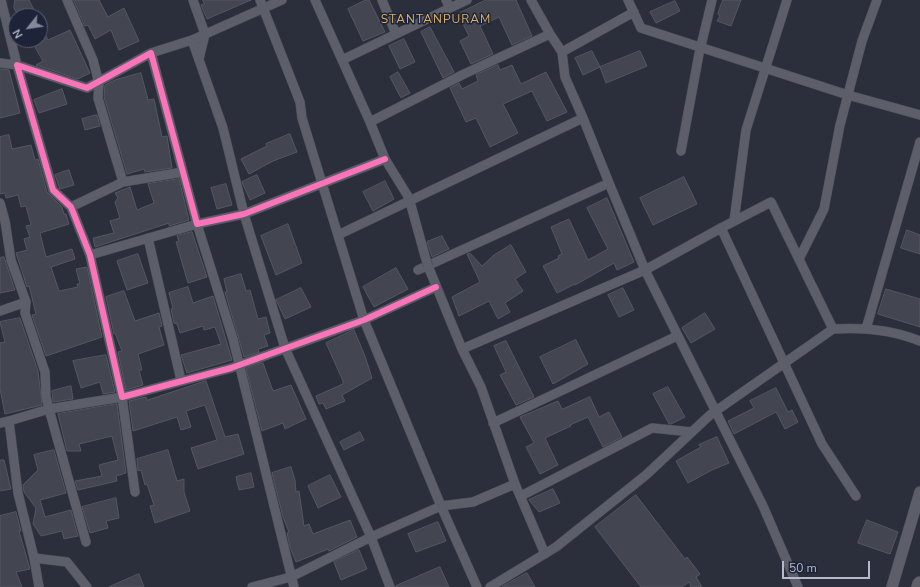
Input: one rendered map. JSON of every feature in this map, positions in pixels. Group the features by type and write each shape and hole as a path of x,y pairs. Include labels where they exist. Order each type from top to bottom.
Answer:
{"street":[{"path":"2,0 17,65 52,190 72,207 90,255 122,397 135,492"},
{"path":"67,0 93,60 99,83 98,98 123,182"},
{"path":"194,0 204,34 199,60"},
{"path":"0,63 17,65 87,88 99,83 151,53 192,40 261,4 282,0"},
{"path":"315,0 385,159 409,200 427,266 462,349 481,387 515,484 545,554"},
{"path":"382,0 396,34"},
{"path":"342,60 396,34 448,4 467,0"},
{"path":"531,0 562,52 565,77 645,270 714,411 763,506 798,587"},
{"path":"628,0 641,28 766,67 848,95 920,115"},
{"path":"681,151 712,0"},
{"path":"734,222 746,130 787,0"},
{"path":"798,259 824,208 848,95 862,41 877,0"},
{"path":"261,4 300,102 302,118 364,320 441,506 477,587"},
{"path":"562,52 634,12"},
{"path":"370,122 464,74 550,34"},
{"path":"192,40 223,128 244,214 285,348 371,537 390,587"},
{"path":"151,53 182,172 239,365 294,587"},
{"path":"338,235 583,118"},
{"path":"866,329 920,142"},
{"path":"90,255 197,224 244,214 322,185 385,159"},
{"path":"72,207 123,182 182,172"},
{"path":"418,270 609,183"},
{"path":"462,349 645,270 771,202 833,329"},
{"path":"0,203 6,221 11,260 26,302 25,313 45,372 46,398 86,542"},
{"path":"721,228 783,364 822,444 856,496"},
{"path":"148,238 181,380"},
{"path":"39,587 34,558 2,422 49,409 122,397 239,365 364,320 436,287"},
{"path":"0,311 26,302"},
{"path":"490,587 556,547 646,475 714,411 833,329 858,327 908,336 920,342"},
{"path":"493,423 677,336"},
{"path":"521,496 652,428 692,432"},
{"path":"252,587 291,577 371,537 441,506 473,502 515,484"},
{"path":"892,587 920,492"},
{"path":"34,558 67,562 87,587"}],"building":[{"path":"15,0 29,0 33,8 14,8"},
{"path":"74,0 99,0 108,17 124,8 139,41 119,50 111,30 95,39 88,25 85,26"},
{"path":"203,0 251,0 207,19 201,5 204,4"},
{"path":"369,0 385,32 363,41 348,9"},
{"path":"486,0 516,0 532,36 512,45 499,17 480,26 493,54 471,64 460,41 469,36 458,14"},
{"path":"723,0 741,0 731,26 717,21 720,16 718,14"},
{"path":"675,1 680,11 656,23 650,12"},
{"path":"430,27 454,72 443,78 421,32"},
{"path":"70,30 90,73 78,79 36,65 43,61 36,48 48,48 48,40"},
{"path":"404,39 415,62 400,69 389,46"},
{"path":"592,51 600,67 583,75 575,58"},
{"path":"640,51 647,66 606,83 600,67"},
{"path":"498,65 500,70 512,65 521,84 546,72 567,112 547,121 532,91 503,104 518,133 490,147 476,118 466,122 450,88 459,83 462,89 478,81 476,75"},
{"path":"0,69 9,70 20,113 0,118"},
{"path":"398,72 410,93 401,98 390,77"},
{"path":"141,73 148,100 154,99 162,137 167,136 172,168 145,172 144,169 127,174 104,97 105,85 115,80"},
{"path":"62,89 67,104 39,113 34,100"},
{"path":"97,115 100,126 85,130 82,119"},
{"path":"290,134 297,152 273,161 249,174 241,159 267,146 266,144"},
{"path":"9,135 12,149 31,145 35,160 38,159 47,192 62,207 64,214 66,214 69,224 40,233 46,257 72,249 75,259 51,267 59,291 78,287 77,284 80,284 76,269 87,267 102,337 46,356 32,315 36,314 29,286 27,287 16,253 27,250 24,239 30,237 26,226 31,225 26,206 21,207 18,195 6,198 5,193 0,194 0,137"},
{"path":"69,170 74,185 60,189 55,175"},
{"path":"257,175 265,193 250,200 242,182"},
{"path":"684,177 697,204 653,225 640,198"},
{"path":"179,179 189,220 169,226 169,223 95,247 93,238 114,233 110,221 120,218 115,202 118,198 115,193 130,187 137,210 154,203 148,184"},
{"path":"385,181 394,199 373,211 363,192"},
{"path":"226,184 232,205 217,209 211,188"},
{"path":"607,198 634,262 617,270 614,263 575,285 557,293 543,266 559,258 558,256 562,254 551,227 569,219 588,260 608,249 587,208"},
{"path":"288,224 302,263 276,275 261,236"},
{"path":"907,230 920,235 920,254 901,248"},
{"path":"192,232 207,277 188,283 176,242 179,241 177,236"},
{"path":"442,236 449,249 432,257 427,242"},
{"path":"511,245 526,272 515,279 523,291 505,303 510,312 498,319 489,301 459,316 452,297 480,282 467,254 470,253 482,266 494,255"},
{"path":"138,254 148,283 127,290 117,261"},
{"path":"4,257 15,290 0,293 0,258"},
{"path":"396,268 408,289 374,307 363,287"},
{"path":"241,274 246,291 250,290 258,319 266,317 270,333 264,335 268,346 258,349 259,352 244,357 225,292 227,292 224,279"},
{"path":"188,287 193,303 213,296 232,360 187,373 181,355 221,344 215,327 204,330 203,326 180,333 177,324 174,323 171,309 173,308 169,293"},
{"path":"301,288 311,307 285,319 276,300"},
{"path":"623,288 634,310 619,317 608,295"},
{"path":"886,289 920,299 920,327 878,314"},
{"path":"124,291 135,321 159,313 162,326 159,327 164,345 138,354 142,370 139,370 143,385 126,390 118,352 122,351 115,333 114,334 106,297"},
{"path":"705,313 715,329 691,343 682,328"},
{"path":"20,318 38,371 42,405 5,414 0,389 0,343 5,342 0,322"},
{"path":"354,330 372,378 342,395 345,401 326,409 323,403 319,404 316,396 343,384 343,381 326,343"},
{"path":"576,340 588,364 553,384 540,357"},
{"path":"506,341 534,397 516,405 500,375 506,372 494,346"},
{"path":"106,355 115,392 103,394 100,382 81,388 73,361"},
{"path":"263,363 273,391 291,385 306,419 285,429 283,423 262,431 246,369"},
{"path":"206,381 225,437 238,434 244,454 198,469 191,448 217,440 205,405 186,411 191,427 181,430 177,417 133,431 129,401 146,397 147,400"},
{"path":"71,386 73,399 53,402 52,391"},
{"path":"668,387 685,417 671,424 669,424 653,394"},
{"path":"776,388 788,412 792,410 798,422 785,429 776,412 734,434 728,421 754,408 750,401"},
{"path":"590,397 599,417 609,412 622,437 603,447 588,417 570,425 571,426 545,438 558,465 540,474 526,447 534,443 520,417 558,401 562,409"},
{"path":"117,404 126,473 116,476 117,481 78,490 75,481 102,476 99,465 118,460 112,436 79,444 81,451 67,451 58,414"},
{"path":"360,432 364,440 344,450 340,442"},
{"path":"717,437 729,463 688,483 676,461 701,447 699,445"},
{"path":"54,450 66,493 40,500 45,517 71,510 78,536 64,539 62,531 41,536 33,524 36,508 24,492 23,485 38,470 34,455"},
{"path":"168,450 177,481 184,479 184,492 190,511 155,523 150,506 154,505 147,484 145,485 141,470 138,471 137,459"},
{"path":"0,460 4,460 11,489 0,491"},
{"path":"291,467 295,480 296,492 299,491 304,526 309,524 313,534 350,520 357,537 329,551 328,549 296,562 290,547 287,533 289,532 283,517 272,473"},
{"path":"251,473 254,487 239,490 236,477"},
{"path":"330,475 341,497 318,508 308,486"},
{"path":"553,489 560,503 539,512 529,500"},
{"path":"636,495 685,559 687,557 700,574 696,577 702,587 691,587 689,582 682,587 641,587 595,527"},
{"path":"116,498 119,518 106,521 108,528 90,533 82,507"},
{"path":"16,512 21,531 19,531 30,569 16,572 22,587 0,587 0,516"},
{"path":"867,520 898,532 890,554 858,543"},
{"path":"438,522 446,541 416,552 408,534"},
{"path":"359,550 367,569 341,580 334,562"},
{"path":"440,567 449,587 396,587 396,586"},
{"path":"527,573 535,587 502,587 503,586"},
{"path":"139,574 144,587 109,587"}],"cycle path":[{"path":"385,159 244,214 197,224 151,53 87,88 17,65 53,190 71,207 90,255 122,397 231,368 364,320 436,287"}],"district":[{"name":"STANTANPURAM","path":"436,20"}]}
